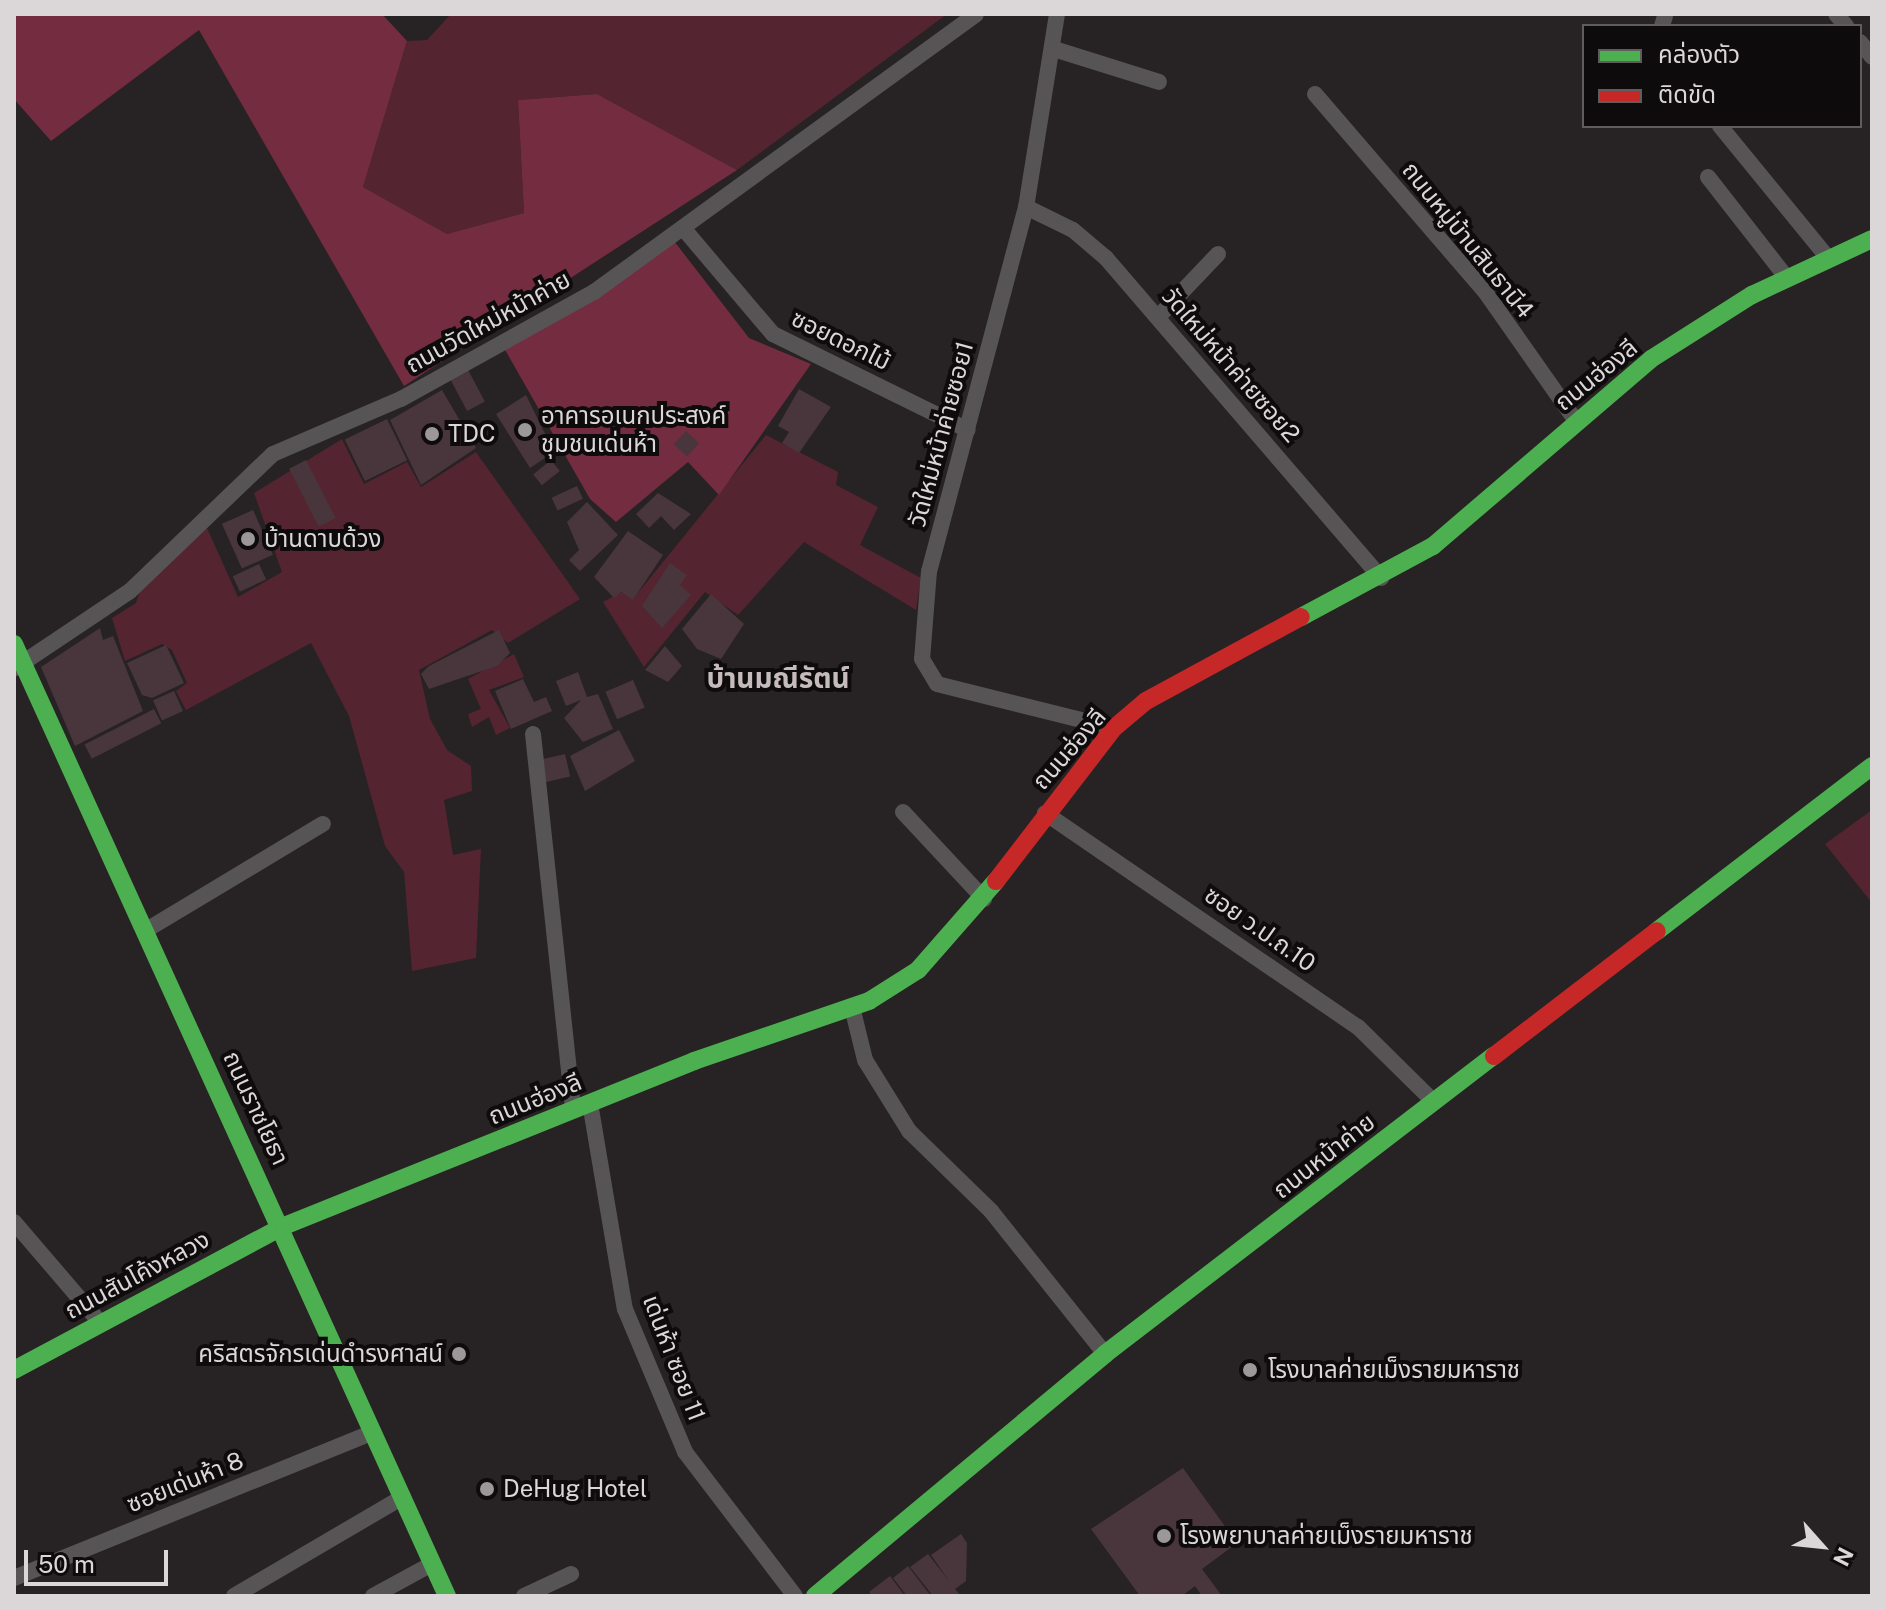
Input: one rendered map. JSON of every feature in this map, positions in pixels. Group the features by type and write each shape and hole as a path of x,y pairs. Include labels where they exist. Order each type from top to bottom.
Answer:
{"street":[{"name":"ถนนวัดใหม่หน้าค่าย","path":"19,666 130,591 273,454 401,399 594,292 976,14"},
{"name":"วัดใหม่หน้าค่ายซอย1","path":"1057,14 1054,49 1026,207 929,571 922,659 929,677 1114,728"},
{"path":"1054,49 1159,82"},
{"name":"ถนนหมู่บ้านสินธานี4","path":"1315,94 1486,293 1576,421"},
{"path":"1722,128 1829,259"},
{"path":"1708,177 1787,278"},
{"name":"วัดใหม่หน้าค่ายซอย2","path":"1026,207 1073,230 1158,317 1381,578"},
{"name":"ซอยดอกไม้","path":"683,228 773,334 968,430"},
{"name":"ถนนฮ่องลี","path":"284,1226 582,1106 852,1007 918,970 984,899 1045,813 1114,728 1183,677 1381,578 1460,525 1576,421 1651,359 1787,278 1872,239"},
{"path":"1158,317 1218,254"},
{"name":"ถนนราชโยธา","path":"14,644 19,666 148,929 284,1226 447,1596"},
{"name":"เด่นห้า ซอย 11","path":"533,734 582,1106 625,1309 685,1452 795,1596"},
{"name":"ถนนหน้าค่าย","path":"815,1596 1105,1354 1872,766"},
{"path":"903,812 984,899"},
{"name":"ซอย ว.ป.ถ.10","path":"1045,813 1358,1027 1434,1102"},
{"path":"148,929 323,824"},
{"path":"852,1007 865,1060 909,1131 991,1211 1105,1354"},
{"path":"14,1222 98,1320"},
{"name":"ถนนสันโค้งหลวง","path":"14,1370 98,1320 284,1226"},
{"name":"ซอยเด่นห้า 8","path":"14,1578 374,1432"},
{"path":"234,1596 403,1497"},
{"path":"373,1596 432,1564"},
{"path":"524,1596 571,1574"}],"shaded area":[{"path":"14,14 382,14 407,41 363,187 447,234 524,213 518,100 597,94 737,170 404,386 199,30 51,141 14,99"},
{"path":"451,14 947,14 737,170 597,94 518,100 524,213 447,234 363,187 407,41 427,40"},
{"path":"674,241 749,338 811,364 719,495 688,462 616,522 590,499 504,348"},
{"path":"766,435 838,472 836,485 878,507 860,545 921,578 916,610 804,542 738,615 705,592 644,667 603,602 621,592 633,599"},
{"path":"342,439 364,484 407,462 421,487 476,452 580,599 508,643 492,630 419,670 430,719 447,750 471,766 472,791 444,800 453,855 481,849 476,958 412,971 404,872 385,846 349,716 311,643 186,710 176,691 187,683 172,650 162,644 125,661 112,618 136,603 141,588 207,528 238,597 282,572 254,493"},
{"path":"514,654 524,677 489,690 510,728 496,735 489,717 472,727 468,714 481,709 468,679"},
{"path":"1872,810 1872,903 1825,844"}],"building":[{"path":"467,368 485,402 467,411 449,377"},
{"path":"799,389 831,407 799,453 782,443 789,432 778,426"},
{"name":"TDC","path":"442,390 476,448 421,485 390,420"},
{"name":"อาคารอเนกประสงค์ ชุมชนเด่นห้า","path":"526,395 554,452 530,468 496,414"},
{"path":"387,419 407,460 365,481 345,440"},
{"path":"686,431 699,443 687,456 674,444"},
{"path":"306,460 336,518 319,527 289,469"},
{"path":"551,460 560,471 542,485 533,474"},
{"path":"577,486 583,499 558,511 552,498"},
{"path":"658,493 691,514 674,530 661,516 649,528 636,514"},
{"path":"587,502 618,535 580,571 569,560 579,550 567,522"},
{"name":"บ้านดาบด้วง","path":"253,510 273,555 242,569 222,524"},
{"path":"628,531 663,555 633,600 621,592 614,598 594,577"},
{"path":"670,563 687,575 680,585 691,595 662,628 642,606"},
{"path":"259,564 266,579 240,592 233,576"},
{"path":"711,594 744,624 721,659 697,649 682,629"},
{"path":"100,628 103,640 113,636 143,711 75,746 41,667"},
{"path":"499,630 510,653 497,666 429,689 421,674 429,666"},
{"path":"166,645 184,683 152,698 142,695 127,663"},
{"path":"665,646 682,666 668,682 645,670"},
{"path":"578,672 587,697 598,694 613,729 583,742 564,718 581,700 566,706 556,681"},
{"path":"523,679 534,702 546,697 552,711 511,729 495,691"},
{"path":"633,680 645,708 617,719 605,692"},
{"path":"174,691 183,711 162,720 153,700"},
{"path":"154,709 161,723 92,759 85,744"},
{"path":"619,730 635,761 585,791 570,756"},
{"path":"565,754 570,776 543,783 538,760"},
{"name":"โรงพยาบาลค่ายเม็งรายมหาราช","path":"1183,1468 1237,1543 1202,1569 1222,1596 1202,1596 1195,1586 1182,1596 1140,1596 1091,1529"},
{"path":"961,1534 967,1543 966,1581 955,1589 961,1596 933,1596 910,1567 928,1554 949,1581 931,1555"},
{"path":"908,1566 931,1596 907,1596 893,1578"},
{"path":"890,1576 905,1596 872,1596 869,1592"}],"traffic: fast":[{"path":"1301,617 1433,546 1651,359 1752,295 1872,239"},
{"path":"14,644 447,1596"},
{"path":"1657,931 1872,766"},
{"path":"14,1370 284,1226 694,1061 869,1001 918,970 996,881"},
{"path":"815,1596 1105,1354 1494,1056"}],"traffic: jam":[{"path":"996,881 1114,728 1146,701 1301,617"},
{"path":"1494,1056 1657,931"}],"place":[{"name":"อาคารอเนกประสงค์ ชุมชนเด่นห้า","path":"525,430"},
{"name":"TDC","path":"432,434"},
{"name":"บ้านดาบด้วง","path":"248,539"},
{"name":"คริสตรจักรเด่นดำรงศาสน์","path":"459,1354"},
{"name":"โรงบาลค่ายเม็งรายมหาราช","path":"1250,1370"},
{"name":"DeHug Hotel","path":"487,1489"},
{"name":"โรงพยาบาลค่ายเม็งรายมหาราช","path":"1164,1536"}],"district":[{"name":"บ้านมณีรัตน์","path":"778,678"}]}
